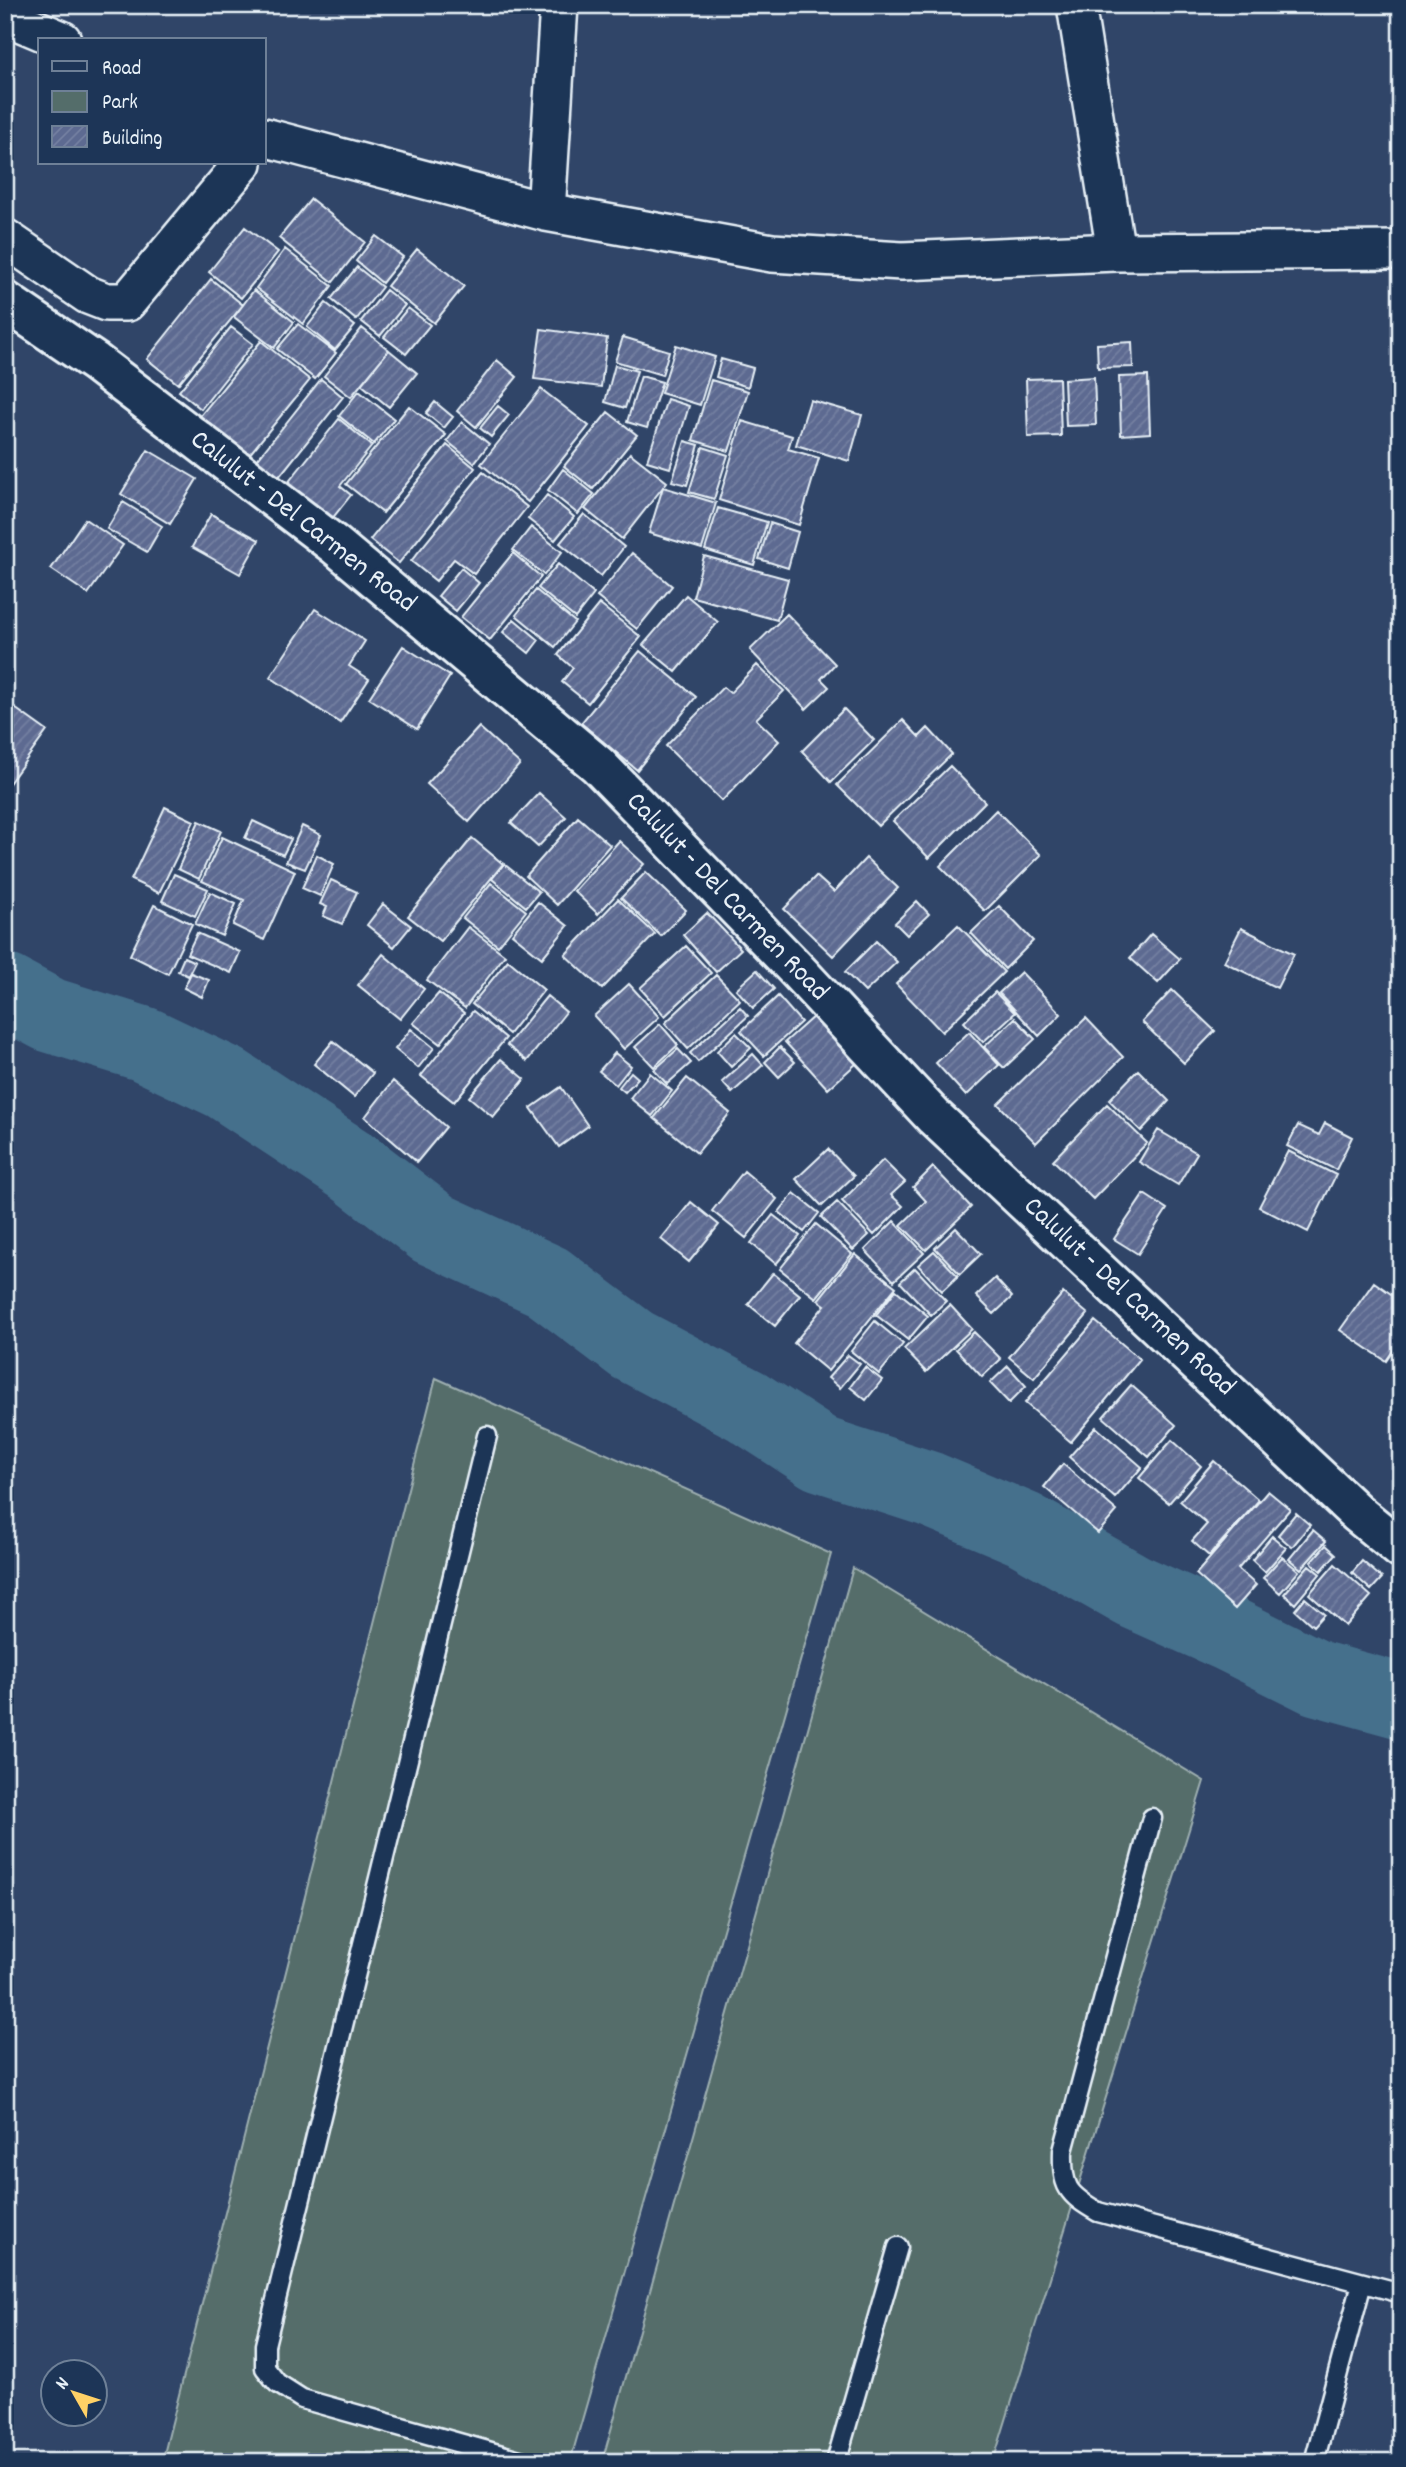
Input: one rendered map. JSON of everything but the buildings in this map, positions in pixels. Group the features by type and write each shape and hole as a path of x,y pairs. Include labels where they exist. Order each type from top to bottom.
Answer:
{"main road":[{"name":"Calulut - Del Carmen Road","path":"5,301 94,362 325,537 598,765 794,967 934,1117 1357,1513 1401,1549"}],"street":[{"path":"546,212 559,5"},
{"path":"1076,5 1116,252"},
{"path":"5,16 57,38"},
{"path":"266,138 546,212 772,253 902,261 1116,252 1401,250"},
{"path":"5,238 88,295 106,302 127,302 242,164"}],"lane":[{"path":"487,1436 265,2345 265,2368 277,2383 302,2399 527,2462"},
{"path":"1152,1818 1063,2151 1063,2177 1070,2194 1098,2212 1401,2293"},
{"path":"836,2462 898,2247"},
{"path":"1314,2462 1362,2283"}],"green space":[{"path":"436,1378 831,1554 570,2462 162,2462"},
{"path":"853,1568 1204,1781 993,2462 602,2462"}],"waterway":[{"path":"5,991 50,1015 144,1044 226,1083 355,1168 434,1229 547,1281 632,1345 747,1406 821,1454 929,1489 1024,1529 1133,1591 1229,1634 1317,1678 1401,1701"}]}
